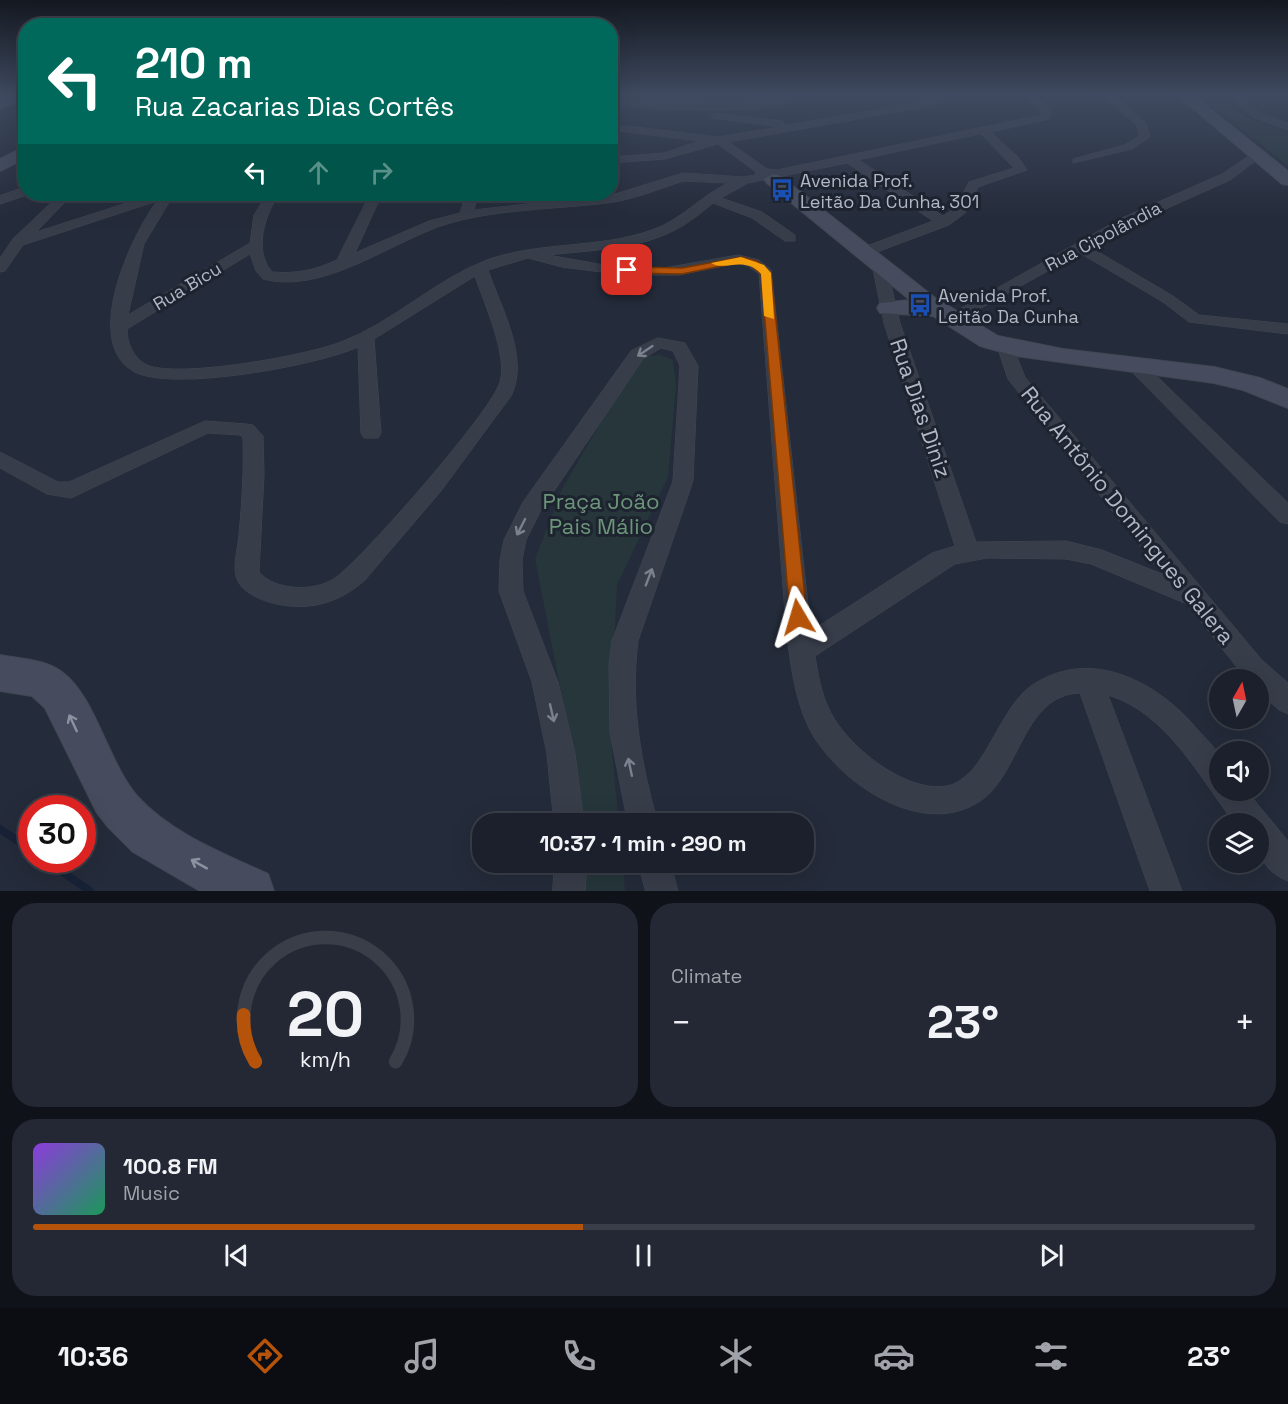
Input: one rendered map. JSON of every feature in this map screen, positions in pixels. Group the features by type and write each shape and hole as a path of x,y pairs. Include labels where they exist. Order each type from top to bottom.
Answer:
{"street":[{"path":"678,136 721,141 769,176 944,315 980,337 1005,346 1064,356 1133,363 1233,379 1288,399"},
{"path":"618,159 665,156 698,144 752,136"},
{"path":"618,196 626,196 683,177 739,180 769,176 963,136"},
{"path":"871,258 943,222 960,210 973,185 1020,170 1014,159 989,136"},
{"path":"1077,160 1128,147 1145,136"},
{"path":"1232,136 1288,180"},
{"path":"0,147 18,144"},
{"path":"0,166 18,147"},
{"name":"Rua Cipolândia","path":"944,315 1152,208 1226,177 1256,156"},
{"path":"851,160 943,222"},
{"path":"163,201 136,246 118,328 121,346 138,367 145,371 163,374 301,360 366,337 480,269 529,254 658,233 679,223 710,198 739,180"},
{"path":"0,200 18,194"},
{"path":"710,198 757,215 790,238"},
{"path":"0,268 18,242 60,201"},
{"path":"18,242 145,201"},
{"path":"268,201 260,214 257,244 261,268 268,276 309,276 342,265 434,224 466,215 552,201"},
{"path":"342,265 373,201"},
{"path":"466,215 470,201"},
{"name":"Rua Bicu","path":"118,328 257,244"},
{"path":"1080,247 1168,299 1195,319 1288,329"},
{"path":"529,254 547,260 647,272 682,271 734,260 752,262 764,270 803,650 811,696 818,717 832,739 849,758 868,773 895,789 927,801 946,801 961,796 977,786 994,766 1029,706 1047,688 1067,681 1089,681 1127,690 1157,706 1209,767"},
{"name":"Rua Dias Diniz","path":"871,258 968,552"},
{"path":"0,459 54,489 71,490 205,428 227,426 246,430 253,436 254,475 247,575 259,589 273,593 310,595 329,591 353,577 431,489 507,390 509,361 480,269"},
{"path":"888,308 909,307 944,315"},
{"path":"366,337 371,432"},
{"path":"567,813 561,754 545,682 511,591 511,560 521,525 620,378 643,349 662,343 679,347 689,366 687,444 683,481 674,511 625,641 621,664 620,692 628,760 640,813"},
{"name":"Rua Antônio Domingues Galera","path":"1005,346 1017,379 1252,667 1288,701"},
{"path":"1133,363 1288,516"},
{"path":"803,650 940,560 968,552 1027,548 1078,551 1194,597"},
{"path":"0,673 47,684 61,696 99,778 123,812 153,837 197,864 251,891"},
{"path":"1089,681 1166,891"},
{"path":"1236,801 1245,813"},
{"path":"1269,842 1288,865"},
{"path":"569,891 570,873"},
{"path":"657,873 662,891"}],"green space":[{"path":"1250,136 1288,136 1288,166"},
{"name":"Praça João Pais Málio","path":"660,355 673,360 676,386 668,477 617,585 610,732 618,813 578,813 568,727 535,559 562,489 639,357"},
{"path":"581,873 624,873 625,891 582,891"}],"waterway":[{"path":"0,829 18,841"},
{"path":"64,873 90,891"}],"slow traffic":[{"path":"716,263 741,260 752,262 760,267 766,273 770,316"}],"place":[{"name":"Avenida Prof. Leitão Da Cunha, 301","path":"782,190"},
{"name":"Avenida Prof. Leitão Da Cunha","path":"920,305"}],"route":[{"path":"627,270 682,271 741,260 753,263 766,273 798,617"}]}
